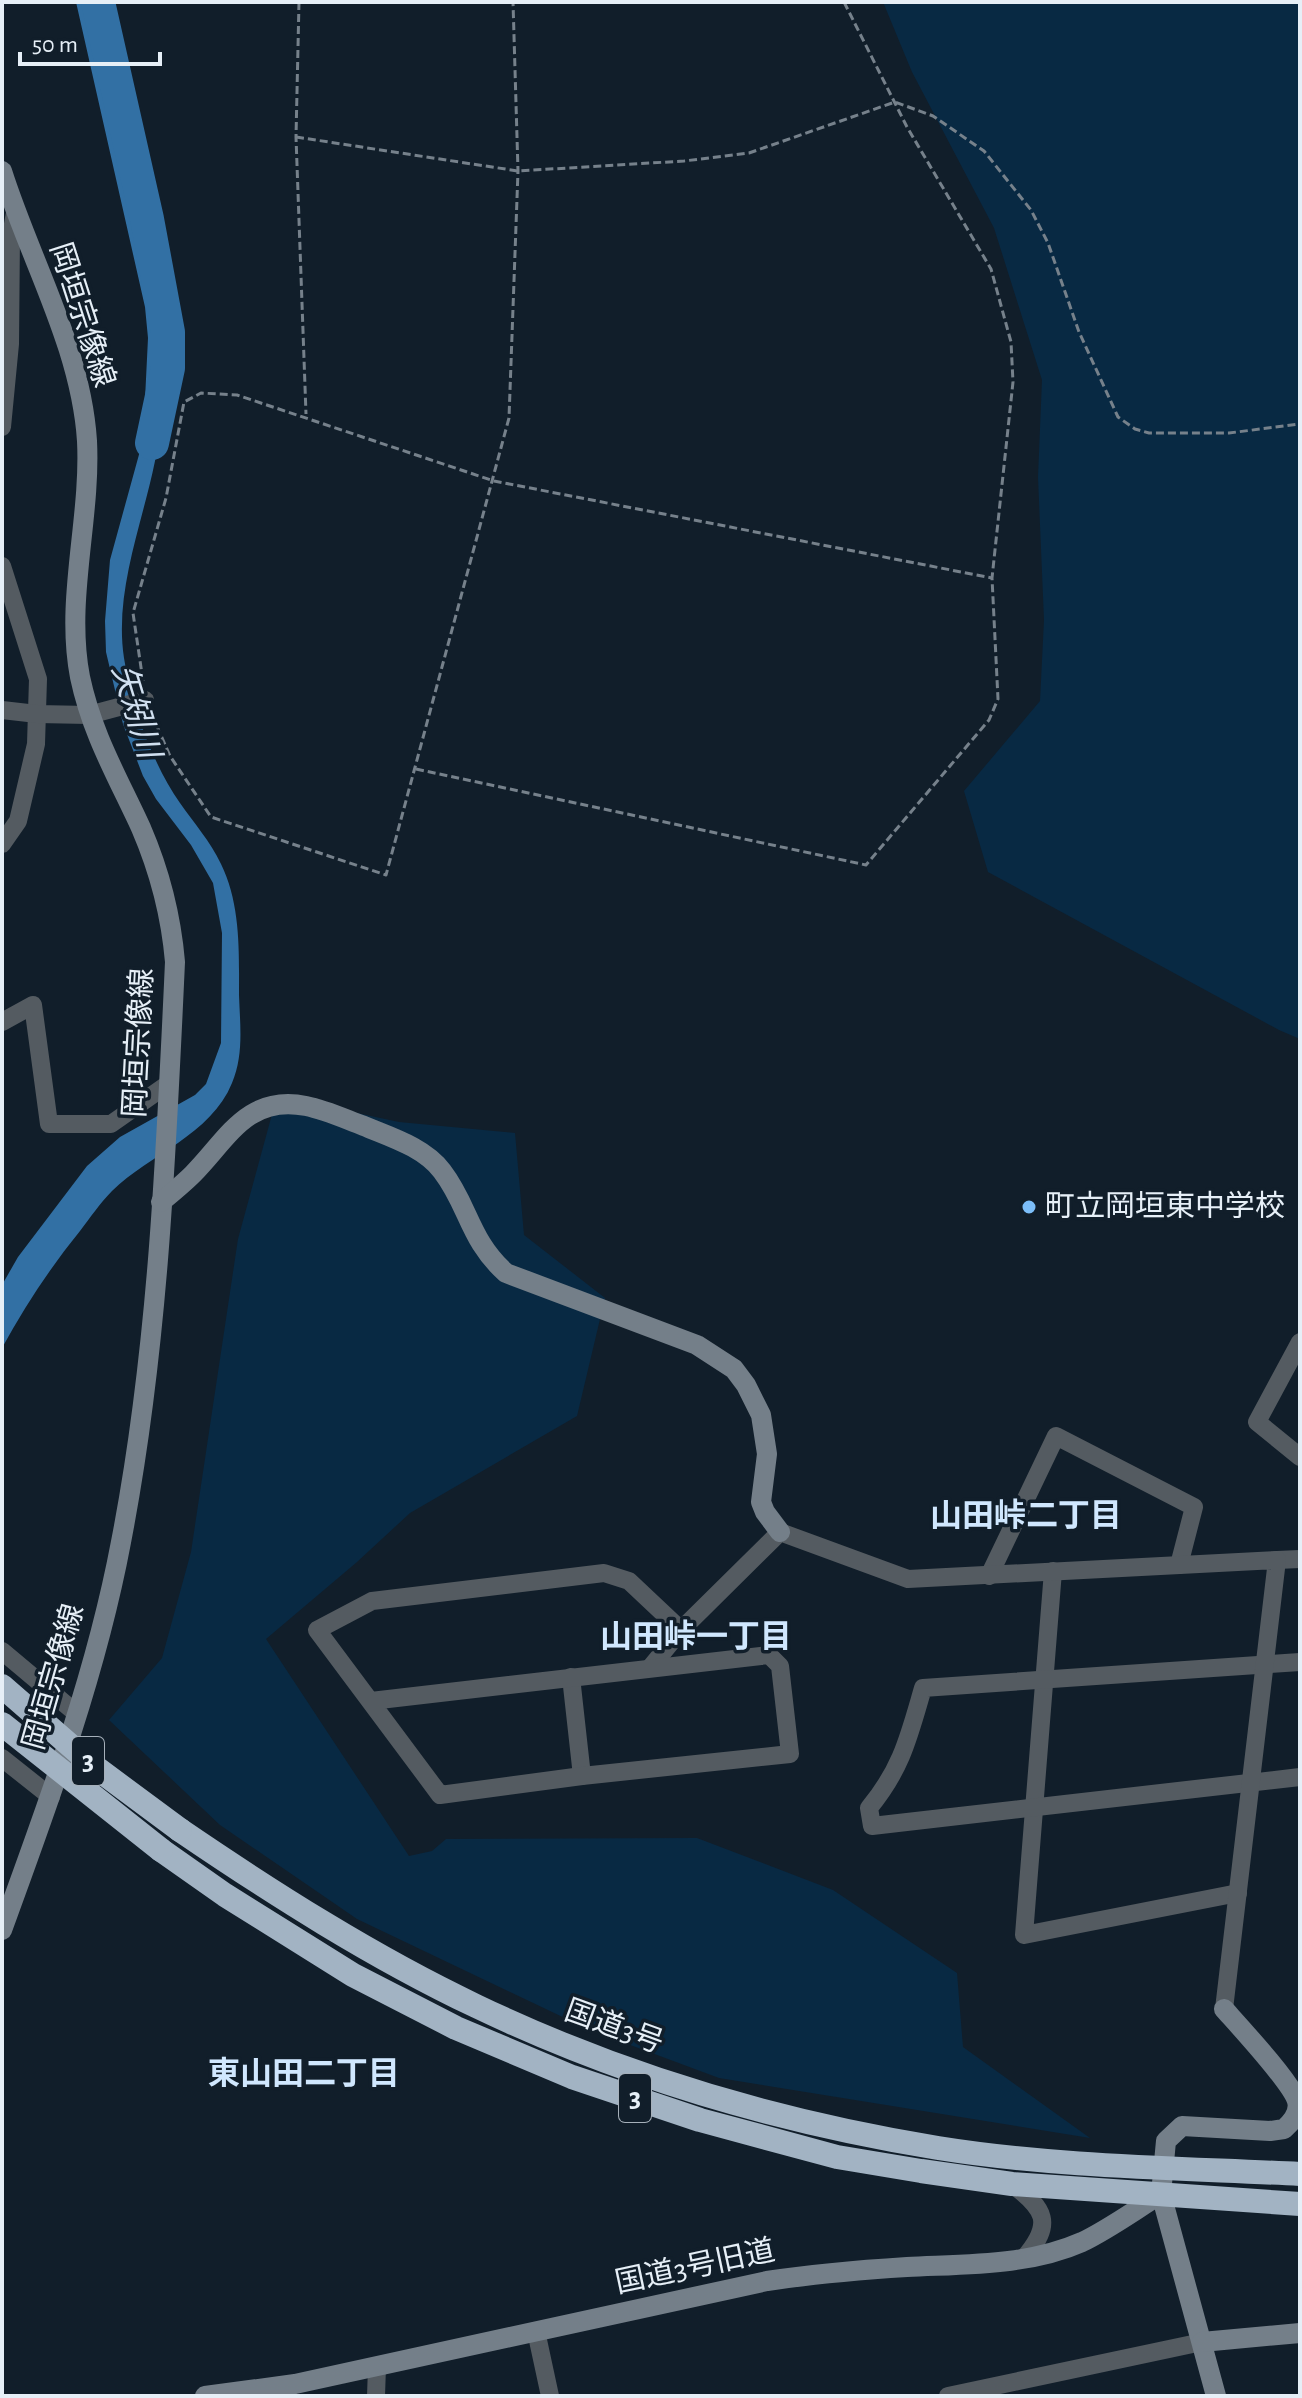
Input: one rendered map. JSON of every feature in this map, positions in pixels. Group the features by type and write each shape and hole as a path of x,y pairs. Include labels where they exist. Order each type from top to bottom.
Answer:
{"highway":[{"name":"国道3号","path":"2,1686 95,1767 180,1830 286,1899 476,2006 576,2049 716,2098 823,2126 939,2148 1022,2159 1300,2174"},
{"name":"国道3号","path":"2,1724 161,1850 225,1895 353,1975 456,2028 572,2077 700,2120 837,2157 1012,2184 1300,2204"}],"street":[{"name":"岡垣宗像線","path":"2,171 77,380 85,428 87,474 76,642 89,715 141,830 169,911 175,962 156,1295 121,1543 91,1665 51,1797 2,1930"},
{"path":"2,427 10,344 11,235 15,213"},
{"path":"2,566 38,679 36,744 18,821 2,844"},
{"path":"2,710 89,715 145,700"},
{"path":"2,1022 33,1005 49,1124 111,1124 168,1090"},
{"path":"161,1202 194,1173 236,1124 255,1112 271,1107 304,1105 417,1149 439,1167 451,1183 488,1257 506,1273 697,1345 734,1369 761,1415 767,1454 761,1502 780,1532 908,1579 1300,1559"},
{"path":"1300,1342 1257,1422 1300,1457"},
{"path":"989,1576 1056,1436 1194,1507 1179,1565"},
{"path":"650,1668 681,1630 780,1532"},
{"path":"1216,2396 1161,2194 1166,2141 1182,2126 1270,2131 1284,2129 1296,2115 1297,2102 1278,2074 1224,2009 1277,1560"},
{"path":"1053,1571 1024,1935 1238,1893"},
{"path":"371,1701 769,1655 780,1666 790,1754 440,1795 317,1630 372,1601 604,1573 629,1581 681,1630"},
{"path":"2,1651 76,1713"},
{"path":"1300,1662 923,1688 904,1755 887,1786 869,1808 872,1826 1300,1777"},
{"path":"571,1677 582,1776"},
{"path":"2,1758 51,1797"},
{"path":"1012,2184 1034,2200 1043,2215 1043,2229 1037,2243 1024,2258"},
{"name":"国道3号旧道","path":"205,2396 295,2384 808,2275 960,2266 1024,2258 1082,2242 1161,2194"},
{"path":"536,2331 550,2396"},
{"path":"948,2396 1202,2342 1300,2333"},
{"path":"376,2396 377,2367"}],"path":[{"path":"299,2 296,137 306,416"},
{"path":"513,2 518,171 509,418 494,481 386,875 211,817 170,756 145,700 133,613 166,498 184,402 201,393 237,395 494,481 992,578"},
{"path":"416,769 866,865 989,720 998,699 992,578 1013,382 1011,342 991,269 895,102 844,2"},
{"path":"296,137 518,171 684,161 749,153 895,102 933,116 984,151 1031,210 1048,243 1079,332 1118,417 1135,429 1149,433 1229,433 1300,424"}],"shaded area":[{"path":"883,2 1300,2 1300,1039 988,872 964,791 1040,701 1044,620 1038,477 1042,380 994,228 912,72"},
{"path":"277,1096 399,1122 515,1133 524,1235 605,1298 577,1416 410,1513 266,1639 409,1856 432,1851 446,1839 697,1838 833,1890 957,1973 963,2047 1090,2138 719,2078 590,2030 357,1919 220,1825 109,1720 162,1658 191,1552 238,1239"}],"water":[{"path":"76,2 93,2 154,274 163,332 159,434 126,584 122,633 124,658 138,714 152,753 170,788 212,848 228,880 238,929 240,1040 232,1083 210,1117 127,1178 108,1196 48,1273 2,1348 2,1285 18,1257 87,1166 120,1137 195,1095 206,1084 221,1043 222,933 213,883 143,776 123,724 106,652 110,560 143,440 148,338 145,307"}],"waterway":[{"name":"矢矧川","path":"98,2 147,219 168,332 168,368 152,443"}],"place":[{"name":"町立岡垣東中学校","path":"1029,1207"}],"district":[{"name":"山田峠二丁目","path":"1026,1516"},
{"name":"山田峠一丁目","path":"696,1637"},
{"name":"東山田二丁目","path":"304,2074"}]}
